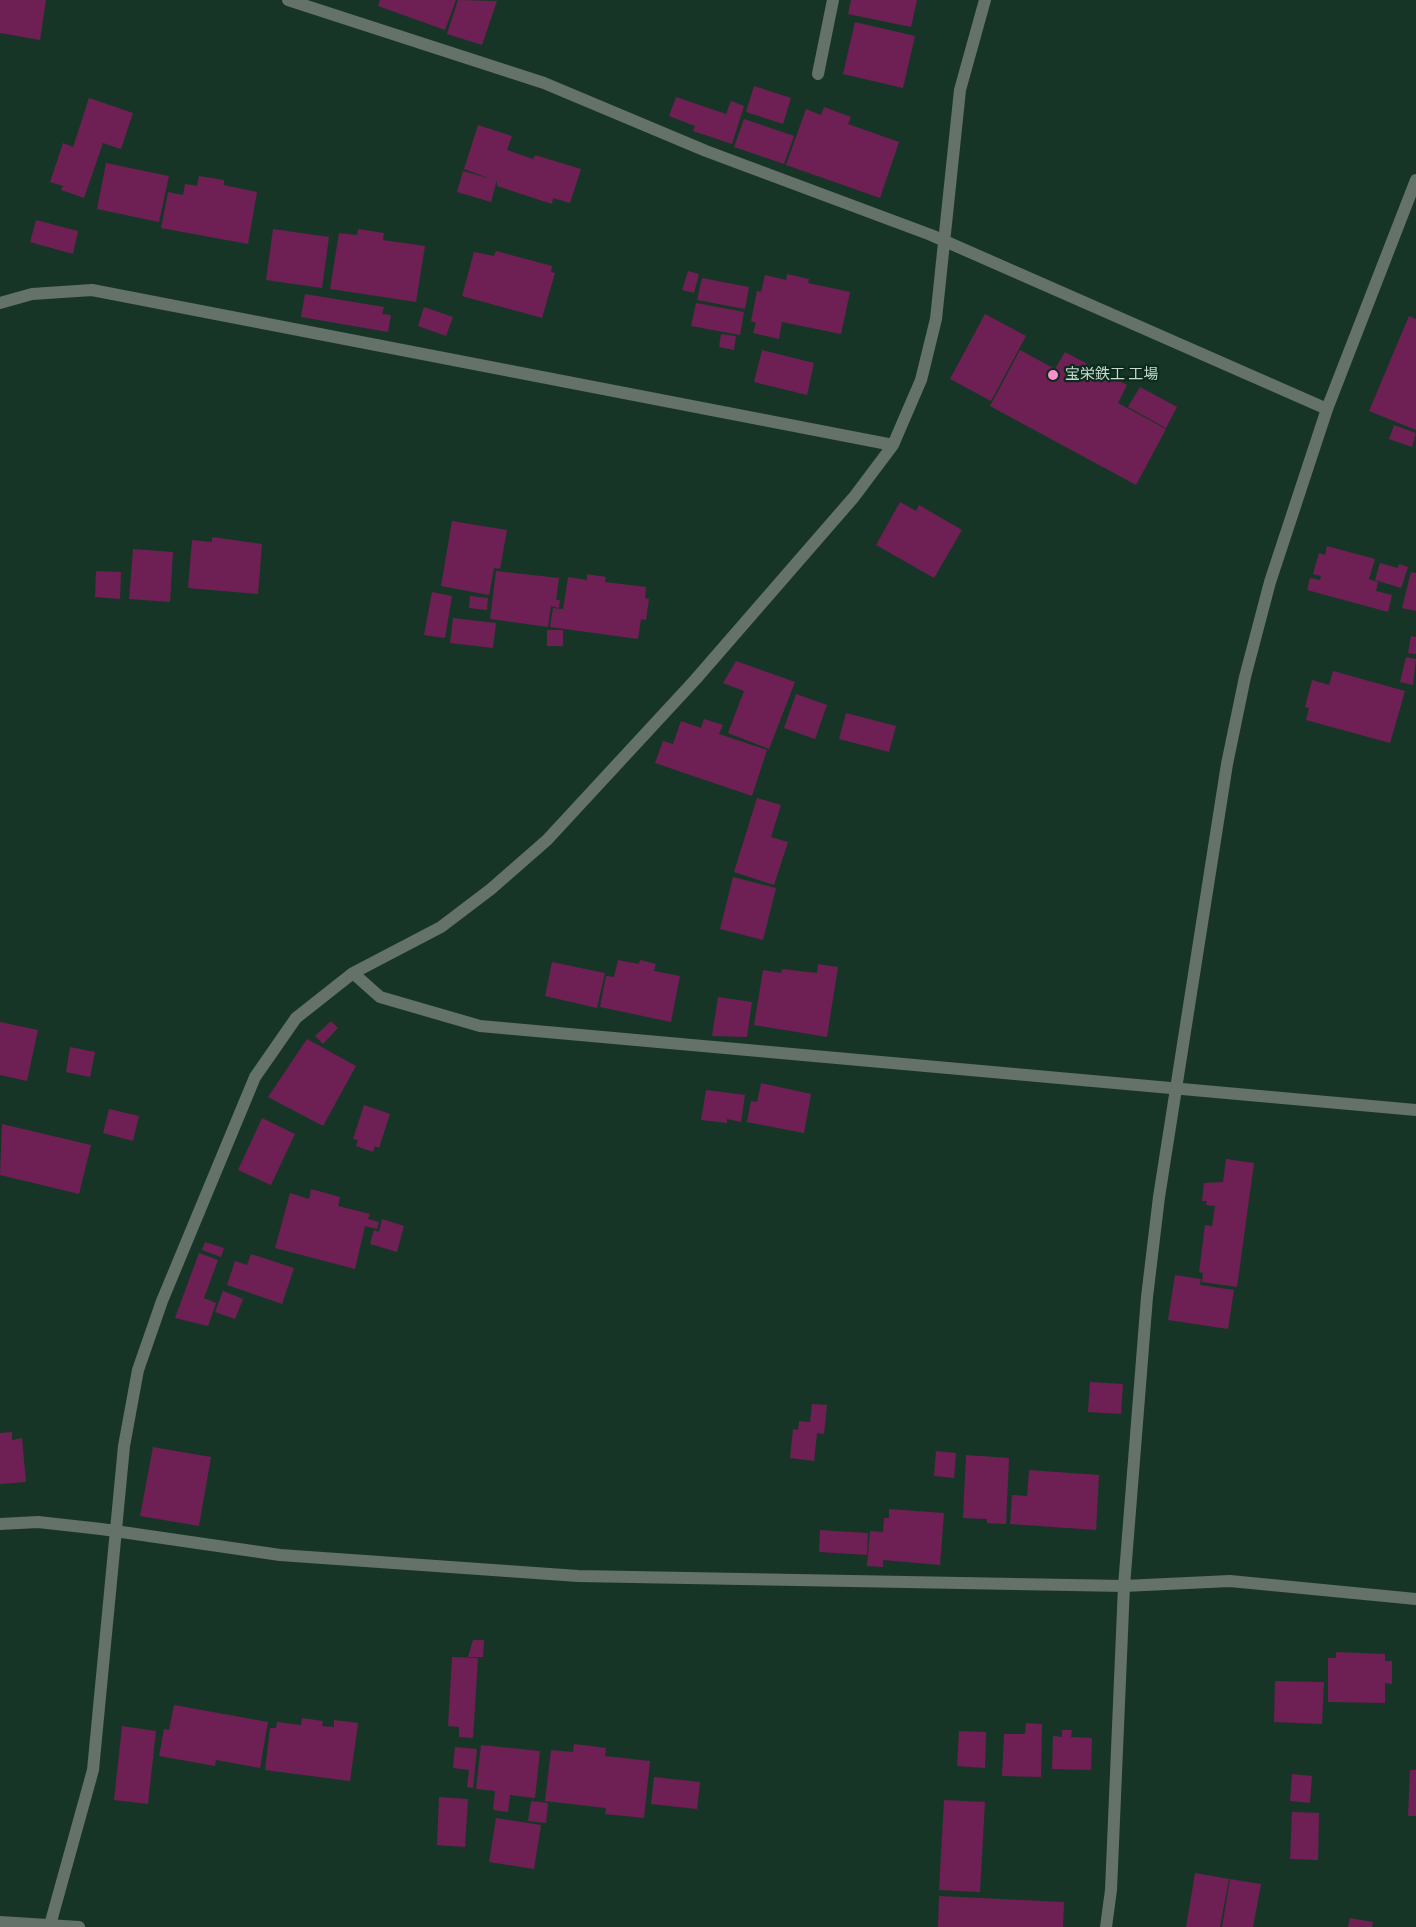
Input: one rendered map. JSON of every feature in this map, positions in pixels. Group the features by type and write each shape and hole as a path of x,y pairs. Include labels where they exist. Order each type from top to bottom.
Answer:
{"street":[{"path":"288,0 544,83 706,151 945,242 1328,409"},
{"path":"818,75 833,0"},
{"path":"50,1925 93,1770 124,1446 138,1370 162,1301 255,1077 296,1018 353,973 441,927 491,889 547,840 703,671 854,496 892,445 921,380 936,319 960,90 985,0"},
{"path":"1106,1927 1111,1890 1124,1586 1148,1297 1159,1197 1227,764 1245,676 1270,582 1328,409 1416,180"},
{"path":"0,303 32,294 92,290 892,445"},
{"path":"353,973 380,997 480,1026 1416,1110"},
{"path":"0,1524 38,1522 115,1530 280,1555 578,1576 1124,1586 1230,1581 1416,1599"},
{"path":"0,1922 79,1927"}],"building":[{"path":"0,0 46,0 40,40 0,33"},
{"path":"380,0 456,0 445,30 378,6"},
{"path":"458,0 497,1 482,45 447,34"},
{"path":"851,0 917,0 911,27 848,14"},
{"path":"855,22 915,36 903,88 843,74"},
{"path":"754,86 791,98 783,124 746,112"},
{"path":"676,97 726,114 731,101 744,106 732,144 693,131 695,126 669,116"},
{"path":"89,98 133,113 121,149 103,143 84,198 61,190 63,186 50,182 63,143 73,147"},
{"path":"824,107 851,117 848,124 899,142 880,198 786,165 806,109 821,115"},
{"path":"744,119 794,136 784,164 734,147"},
{"path":"478,125 512,136 507,150 533,159 535,155 581,169 570,203 553,198 552,204 497,186 497,180 491,202 457,192 463,171 491,179 464,169"},
{"path":"106,163 169,176 159,222 97,209"},
{"path":"199,176 224,180 224,185 257,192 248,244 161,228 168,192 183,195 185,184 197,186"},
{"path":"36,220 78,231 73,254 30,242"},
{"path":"273,229 329,237 322,288 266,280"},
{"path":"358,229 384,233 383,240 425,246 416,302 330,289 339,233 357,235"},
{"path":"496,251 552,266 551,272 555,273 542,318 462,296 474,252 494,256"},
{"path":"688,271 699,274 694,293 682,290"},
{"path":"787,274 809,279 808,283 850,292 841,334 782,322 779,339 753,333 756,323 751,321 757,291 761,292 765,275 786,280"},
{"path":"702,278 749,287 745,309 697,300"},
{"path":"305,294 384,307 382,314 391,315 388,332 301,317"},
{"path":"696,303 744,312 740,335 691,326"},
{"path":"424,307 453,317 446,336 418,326"},
{"path":"985,314 1026,336 991,401 950,379"},
{"path":"1409,316 1416,319 1416,430 1369,411"},
{"path":"721,334 736,336 734,350 719,347"},
{"path":"762,350 814,363 807,395 754,382"},
{"path":"1020,350 1055,369 1065,352 1127,385 1118,403 1166,429 1136,485 990,406"},
{"path":"1140,387 1177,407 1166,428 1128,407"},
{"path":"1394,425 1416,433 1412,447 1389,439"},
{"path":"900,502 916,511 919,505 962,530 934,578 876,545"},
{"path":"452,521 507,530 500,569 494,568 489,595 441,586"},
{"path":"212,537 262,544 258,594 188,588 192,540 212,542"},
{"path":"1327,546 1375,559 1369,579 1378,582 1376,591 1392,595 1388,612 1307,590 1310,578 1320,580 1321,576 1313,574 1319,553 1325,555"},
{"path":"133,549 173,552 170,602 129,599"},
{"path":"1380,563 1398,568 1399,564 1408,567 1401,588 1375,580"},
{"path":"96,571 121,572 120,599 95,597"},
{"path":"496,571 559,578 556,600 560,600 559,608 551,606 548,627 490,619"},
{"path":"1411,572 1416,573 1416,611 1402,608"},
{"path":"587,574 606,577 605,582 646,587 645,598 649,599 646,620 641,619 638,639 550,627 553,608 563,609 568,577 587,580"},
{"path":"432,592 452,596 445,638 424,635"},
{"path":"470,596 488,598 487,610 469,608"},
{"path":"453,618 496,623 493,648 450,643"},
{"path":"547,630 563,630 563,646 547,646"},
{"path":"1411,636 1416,637 1416,654 1408,653"},
{"path":"1406,657 1416,659 1413,685 1400,682"},
{"path":"736,661 795,682 769,749 728,733 744,691 723,683"},
{"path":"1333,671 1405,691 1390,743 1306,720 1309,708 1305,707 1312,680 1329,685"},
{"path":"796,694 827,705 815,739 784,728"},
{"path":"846,713 896,726 889,752 839,739"},
{"path":"704,719 723,725 719,734 767,750 752,796 655,763 663,741 673,744 681,721 701,728"},
{"path":"757,798 781,805 771,837 788,842 774,885 734,872"},
{"path":"733,877 776,888 763,940 720,929"},
{"path":"618,960 639,964 640,960 656,964 654,971 680,976 671,1022 600,1007 606,976 614,977"},
{"path":"552,962 605,973 597,1008 545,996"},
{"path":"818,964 838,967 827,1037 754,1025 763,970 781,973 782,969 817,973"},
{"path":"718,997 752,1002 747,1037 712,1036"},
{"path":"331,1021 338,1028 323,1044 315,1036"},
{"path":"0,1022 38,1030 27,1081 0,1075"},
{"path":"307,1039 356,1066 323,1126 268,1097"},
{"path":"70,1047 95,1052 90,1077 66,1072"},
{"path":"761,1083 811,1094 804,1133 747,1122 751,1101 757,1102"},
{"path":"706,1090 745,1095 741,1122 727,1119 727,1123 701,1120"},
{"path":"364,1105 390,1114 379,1148 375,1146 373,1152 356,1146 358,1140 353,1139"},
{"path":"109,1109 139,1116 133,1141 103,1133"},
{"path":"262,1118 295,1134 271,1185 238,1170"},
{"path":"2,1124 91,1145 79,1194 0,1175"},
{"path":"1226,1159 1254,1163 1237,1287 1202,1282 1203,1273 1199,1272 1205,1225 1212,1226 1215,1206 1206,1205 1207,1201 1202,1201 1204,1183 1223,1182"},
{"path":"311,1189 340,1197 338,1206 370,1214 368,1219 379,1222 377,1229 365,1226 355,1269 275,1248 290,1193 309,1199"},
{"path":"382,1219 404,1226 397,1252 370,1244 374,1230 379,1232"},
{"path":"205,1242 224,1248 221,1257 202,1250"},
{"path":"199,1253 218,1260 204,1298 216,1303 208,1326 175,1318"},
{"path":"251,1254 294,1268 282,1304 227,1285 235,1261 247,1265"},
{"path":"1175,1275 1201,1279 1200,1285 1234,1290 1228,1329 1168,1320"},
{"path":"223,1291 243,1299 235,1319 215,1312"},
{"path":"1090,1382 1123,1384 1121,1414 1088,1412"},
{"path":"812,1404 827,1405 824,1434 817,1433 814,1461 790,1458 793,1429 798,1430 799,1421 810,1422"},
{"path":"12,1432 12,1440 22,1438 26,1482 0,1484 0,1433"},
{"path":"153,1447 211,1457 199,1526 140,1516"},
{"path":"936,1451 956,1453 954,1478 934,1476"},
{"path":"966,1455 1009,1458 1006,1524 987,1523 987,1519 963,1518"},
{"path":"1029,1470 1099,1475 1096,1530 1010,1524 1012,1495 1027,1496"},
{"path":"889,1509 944,1513 940,1565 883,1560 883,1567 867,1566 870,1531 883,1532 884,1518 889,1518"},
{"path":"820,1530 868,1533 867,1555 819,1552"},
{"path":"473,1640 484,1640 483,1657 468,1657"},
{"path":"1336,1652 1385,1654 1385,1661 1392,1661 1392,1684 1385,1683 1385,1703 1328,1702 1328,1658 1336,1658"},
{"path":"452,1657 478,1658 473,1738 459,1737 459,1727 448,1726"},
{"path":"1275,1681 1324,1682 1322,1724 1274,1722"},
{"path":"174,1705 268,1722 260,1768 216,1760 215,1766 159,1756 164,1729 169,1730"},
{"path":"302,1718 323,1721 322,1726 334,1727 334,1720 358,1723 350,1781 265,1770 270,1728 276,1728 277,1722 301,1725"},
{"path":"1026,1723 1042,1724 1041,1777 1002,1776 1004,1734 1025,1734"},
{"path":"122,1726 156,1731 148,1804 114,1800"},
{"path":"1062,1730 1072,1730 1071,1737 1092,1738 1091,1770 1052,1769 1053,1736 1062,1737"},
{"path":"959,1731 986,1732 985,1768 957,1766"},
{"path":"574,1744 606,1748 605,1756 650,1761 644,1818 605,1814 606,1808 545,1801 551,1750 573,1752"},
{"path":"481,1745 540,1751 535,1798 510,1795 508,1812 493,1810 495,1791 476,1789"},
{"path":"455,1747 477,1749 473,1788 467,1787 469,1770 453,1768"},
{"path":"1410,1770 1416,1770 1416,1816 1408,1816"},
{"path":"1292,1774 1312,1776 1310,1803 1290,1801"},
{"path":"654,1777 700,1782 697,1809 651,1804"},
{"path":"439,1797 468,1799 465,1847 437,1845"},
{"path":"944,1800 985,1802 980,1892 939,1890"},
{"path":"531,1801 548,1803 546,1823 528,1821"},
{"path":"1292,1812 1319,1813 1318,1860 1290,1859"},
{"path":"496,1818 541,1825 534,1869 489,1862"},
{"path":"1195,1873 1229,1879 1220,1927 1186,1927"},
{"path":"1230,1879 1261,1884 1253,1927 1222,1927"},
{"path":"939,1896 1064,1902 1063,1927 938,1927"},
{"path":"1350,1918 1373,1922 1372,1927 1348,1927"}],"place":[{"name":"宝栄鉄工 工場","path":"1053,375"}]}
